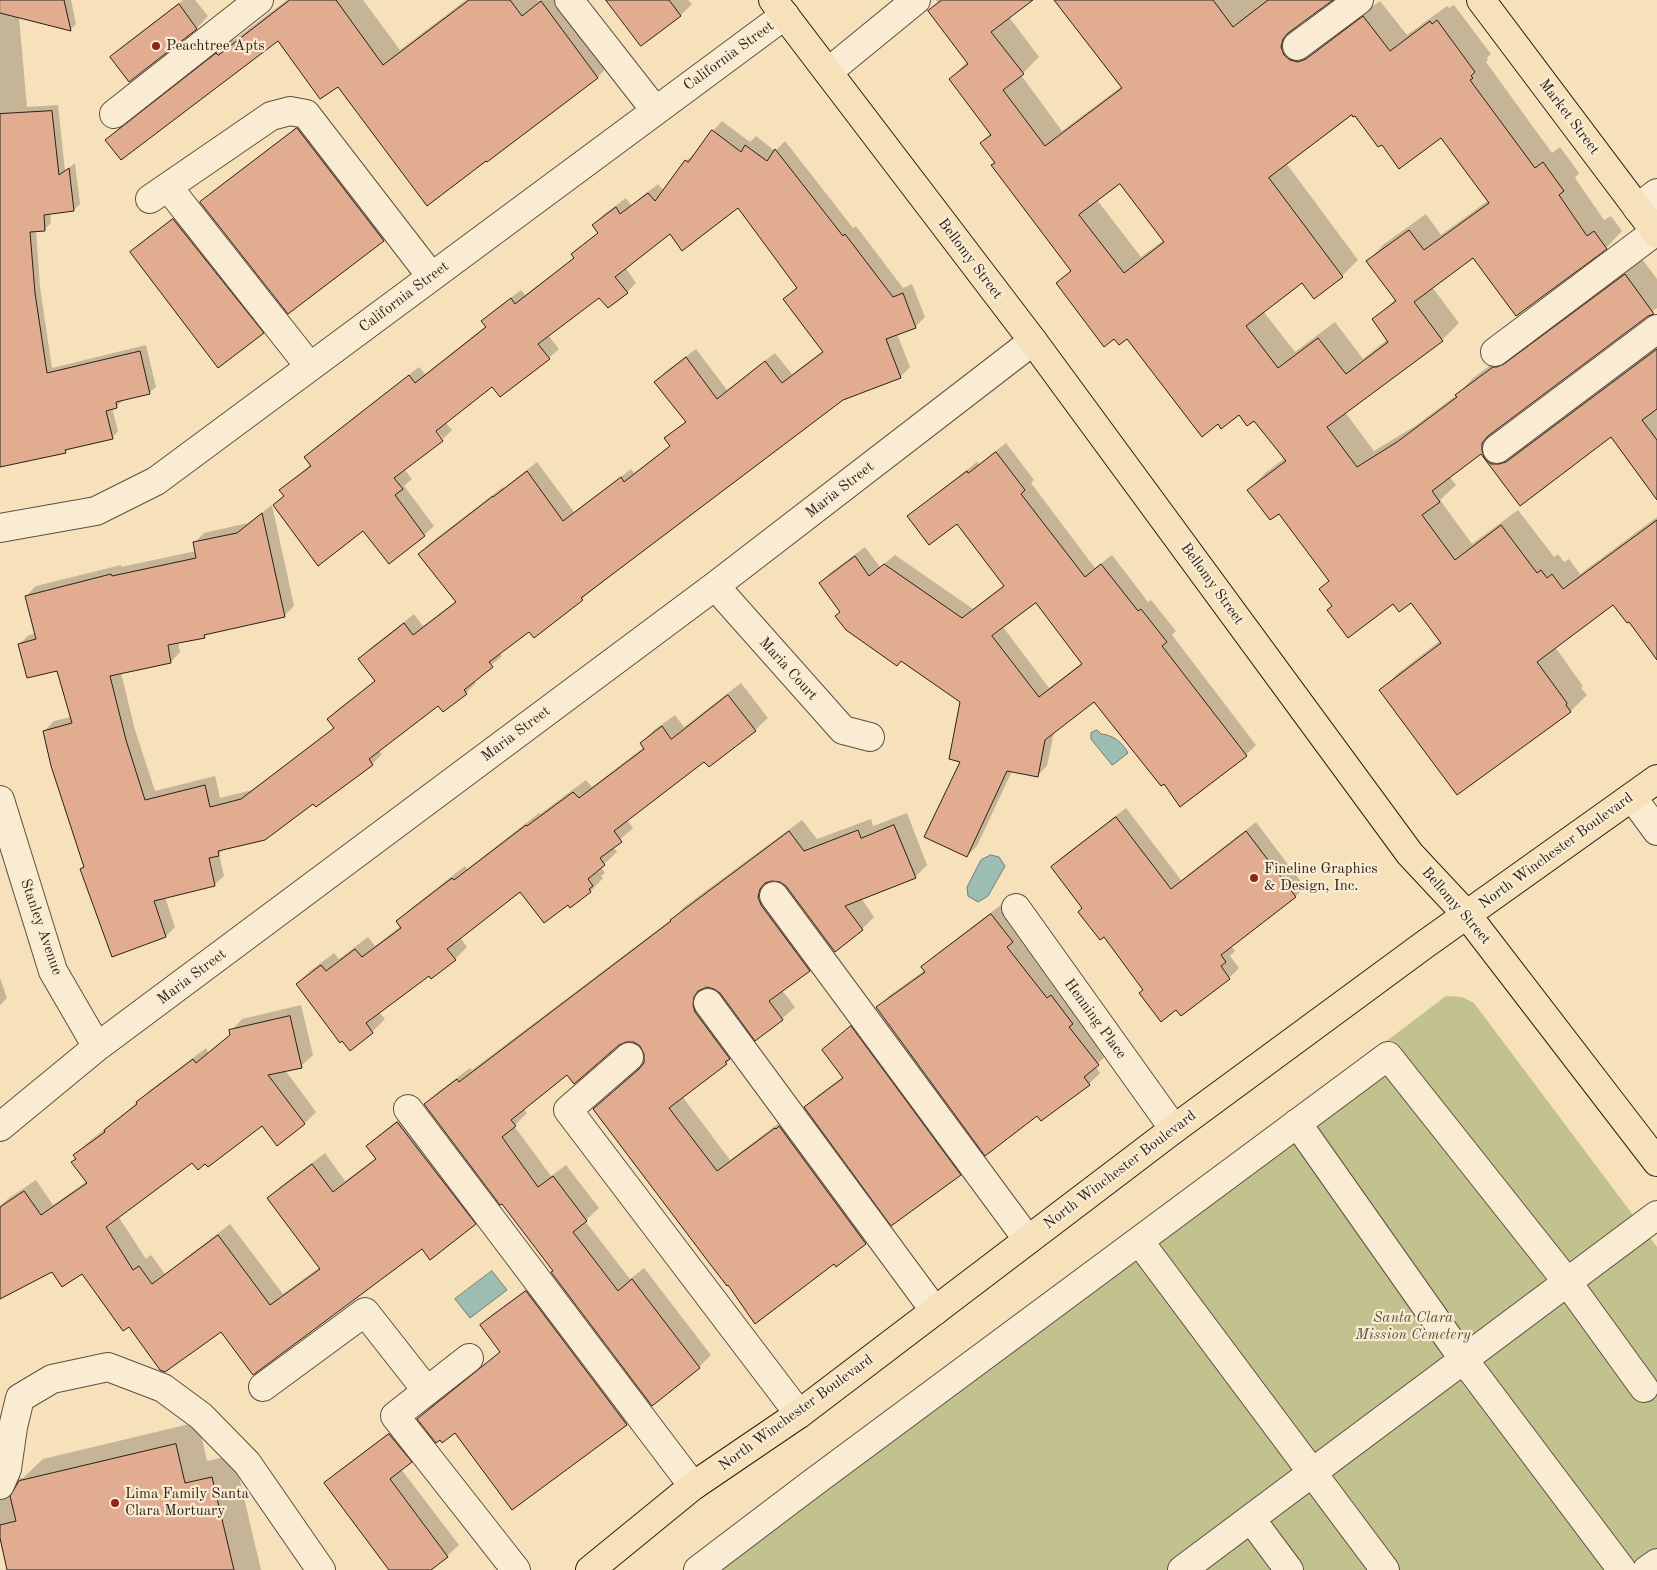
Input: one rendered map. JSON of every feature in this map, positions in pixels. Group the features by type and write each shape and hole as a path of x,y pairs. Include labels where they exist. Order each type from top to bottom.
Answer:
{"main road":[{"name":"Market Street","path":"1481,0 1647,200 1656,233"},
{"name":"Bellomy Street","path":"779,7 1033,341 1410,854 1467,915 1657,1162"},
{"name":"North Winchester Boulevard","path":"590,1570 694,1486 799,1414 1174,1129 1657,779"}],"street":[{"path":"114,114 259,0"},
{"path":"569,0 655,110"},
{"path":"828,72 916,0"},
{"path":"1297,46 1359,0"},
{"name":"California Street","path":"0,528 96,511 156,481 655,110 779,7"},
{"path":"310,367 159,193 271,116 290,111 306,114 431,276"},
{"path":"1495,352 1656,233"},
{"path":"1497,449 1657,329"},
{"name":"Maria Street","path":"0,1127 97,1047 715,586 1033,341"},
{"name":"Maria Court","path":"715,586 842,730 870,737"},
{"path":"1632,797 1657,831"},
{"name":"Stanley Avenue","path":"0,800 54,971 97,1047"},
{"path":"774,896 1028,1240"},
{"name":"Henning Place","path":"1016,908 1174,1129"},
{"path":"708,1003 935,1310"},
{"path":"698,1570 810,1484 1388,1056 1568,1283 1644,1388"},
{"path":"629,1057 568,1110 799,1414"},
{"path":"408,1109 694,1486"},
{"path":"1297,1123 1464,1360 1622,1570"},
{"path":"1182,1570 1657,1215"},
{"path":"1139,1241 1384,1570"},
{"path":"264,1387 365,1312 427,1391"},
{"path":"469,1358 395,1416 516,1570"},
{"path":"0,1485 8,1469 13,1428 20,1398 52,1379 108,1367 163,1388 202,1416 246,1463 321,1570"},
{"path":"1251,1519 1289,1570"},
{"path":"1647,1570 1657,1563"}],"green space":[{"name":"Santa Clara Mission Cemetery","path":"1446,996 1462,997 1474,1003 1657,1247 1657,1570 689,1570"}],"water":[{"path":"1097,730 1101,734 1117,740 1128,753 1112,765 1091,739 1091,733"},
{"path":"991,855 999,857 1005,866 988,896 978,902 968,896 967,887 981,860"},
{"path":"492,1271 507,1290 470,1318 455,1299"}],"building":[{"path":"0,0 64,0 71,31 0,13"},
{"path":"290,0 336,0 383,65 469,0 510,0 522,16 541,1 598,78 427,206 338,87 320,99 278,41 121,160 105,140 216,53 218,55"},
{"path":"606,0 669,0 681,16 641,46"},
{"path":"942,0 1033,0 991,32 1024,74 1003,90 1045,146 1122,88 1054,0 1213,0 1233,27 1268,0 1333,0 1288,33 1283,39 1281,47 1284,55 1290,60 1298,62 1306,59 1363,16 1390,51 1430,21 1432,24 1437,20 1475,72 1470,80 1535,168 1543,162 1564,191 1559,195 1587,236 1594,231 1607,249 1516,316 1473,258 1414,302 1443,341 1327,427 1357,467 1397,442 1493,367 1504,364 1625,274 1654,314 1648,316 1488,436 1482,443 1482,451 1485,459 1491,464 1506,462 1657,349 1657,409 1642,420 1657,440 1657,500 1611,437 1520,506 1481,454 1432,491 1440,502 1422,515 1455,560 1501,525 1537,573 1541,570 1547,578 1552,574 1563,589 1657,520 1657,660 1629,622 1627,623 1613,605 1537,662 1567,703 1566,705 1571,712 1457,795 1379,690 1441,643 1411,603 1399,612 1393,604 1348,638 1327,610 1332,606 1319,589 1329,581 1279,514 1270,520 1247,490 1286,461 1254,421 1247,426 1239,415 1221,429 1218,424 1202,437 1127,339 1119,345 1114,339 1104,347 1056,283 1071,271 991,165 995,163 980,143 991,135 949,79 968,64 928,11","holes":["1352,115 1353,117 1355,116 1378,147 1382,145 1399,169 1441,138 1489,203 1424,250 1409,230 1366,261 1396,301 1372,319 1388,342 1346,374 1318,338 1278,368 1246,326 1302,283 1314,299 1343,277 1269,178","1120,184 1164,242 1124,273 1079,215"]},
{"path":"179,4 197,29 129,82 110,57"},
{"path":"52,111 59,175 69,168 74,211 44,215 45,231 30,232 35,293 47,373 140,351 150,394 116,402 117,408 106,411 113,439 65,450 66,453 0,467 0,114"},
{"path":"297,128 384,241 288,314 200,202"},
{"path":"712,130 741,152 745,145 767,161 775,149 843,236 845,234 893,297 903,293 916,328 886,339 901,378 843,400 581,598 583,600 534,638 529,632 489,662 493,667 464,690 467,694 443,712 438,706 369,759 373,765 316,807 313,804 265,840 218,851 219,856 209,858 215,886 154,901 166,937 112,957 80,869 84,867 51,766 43,731 72,723 57,671 27,678 18,644 36,639 25,596 111,574 112,576 196,558 193,542 237,533 262,513 285,617 204,635 205,638 168,645 171,663 110,676 126,740 145,800 205,785 210,807 241,799 334,728 327,719 375,681 358,659 404,623 413,635 456,602 418,554 493,496 527,471 563,521 621,477 624,482 670,446 664,438 686,422 654,382 686,357 717,399 765,361 782,383 823,352 783,299 797,288 738,208 682,251 670,234 615,277 628,293 608,308 599,298 538,344 550,359 500,397 492,387 436,431 443,441 394,478 403,489 395,495 425,536 389,564 363,531 318,566 273,505 284,496 279,490 311,466 304,457 409,375 415,383 486,327 481,321 511,298 515,304 574,258 571,254 598,233 592,225 616,207 620,214 648,193 655,201 685,160 688,162"},
{"path":"173,219 264,333 218,368 130,252"},
{"path":"996,452 1025,490 1021,494 1085,577 1101,564 1138,611 1141,609 1167,642 1162,646 1247,756 1180,807 1164,784 1161,786 1094,702 1045,740 1038,777 1007,771 967,857 924,837 960,762 949,759 960,702 901,661 897,666 846,630 835,616 840,612 819,583 855,556 869,576 884,564 962,618 1004,586 957,524 929,545 907,516 967,471 968,473","holes":["1036,603 1082,664 1039,697 992,636"]},
{"path":"728,695 756,731 709,767 704,762 614,831 622,842 600,858 605,865 588,879 593,886 589,889 591,892 570,908 568,905 544,923 520,892 447,949 456,960 431,979 429,976 366,1023 373,1033 350,1051 342,1041 340,1043 296,984 321,965 326,971 355,949 362,957 401,928 396,921 452,878 454,880 573,792 579,798 644,749 640,743 662,726 671,739"},
{"path":"1116,817 1171,889 1246,831 1296,897 1221,955 1226,962 1221,966 1230,979 1181,1016 1176,1010 1161,1022 1139,993 1143,990 1104,937 1100,940 1078,912 1082,908 1051,867"},
{"path":"894,825 916,878 845,906 863,930 835,952 786,886 780,882 772,881 765,883 760,889 758,897 761,905 810,971 769,1001 783,1020 755,1041 720,993 707,987 698,991 694,997 693,1005 695,1012 730,1059 725,1062 727,1064 669,1108 717,1171 779,1126 866,1244 836,1267 834,1264 755,1324 728,1285 593,1109 644,1063 644,1054 640,1046 634,1042 626,1042 619,1045 574,1084 567,1075 511,1120 516,1126 502,1137 538,1187 553,1176 587,1221 573,1232 618,1291 632,1279 700,1368 652,1406 551,1272 553,1271 502,1204 500,1205 424,1104 457,1079 459,1082 789,831 804,851 858,830 861,838"},
{"path":"991,914 1013,942 1007,947 1047,998 1051,995 1073,1024 1069,1027 1099,1065 1084,1077 1090,1085 1041,1121 1037,1116 985,1156 876,1007 925,972 921,967"},
{"path":"290,1016 302,1068 268,1075 305,1124 277,1146 262,1126 208,1167 205,1164 198,1170 192,1163 106,1227 133,1270 139,1266 152,1284 218,1235 270,1305 320,1269 267,1198 312,1164 333,1192 376,1159 366,1146 397,1122 476,1224 430,1260 422,1249 253,1375 221,1332 165,1372 160,1370 129,1327 123,1331 82,1274 62,1287 52,1272 0,1299 0,1207 24,1191 41,1215 87,1183 71,1162 76,1159 73,1155 105,1132 104,1130 137,1104 136,1102 193,1059 196,1063 230,1035 229,1030"},
{"path":"851,1026 961,1175 891,1226 804,1107 843,1078 822,1050"},
{"path":"526,1291 627,1425 512,1510 455,1433 442,1443 440,1440 436,1443 417,1419 500,1352 480,1325"},
{"path":"389,1434 412,1462 390,1479 448,1557 431,1570 389,1570 324,1483"},
{"name":"Lima Family Santa Clara Mortuary","path":"176,1444 185,1483 212,1477 234,1570 7,1570 0,1538 0,1525 16,1521 10,1496 19,1481"}],"place":[{"name":"Peachtree Apts","path":"156,46"},
{"name":"Fineline Graphics & Design, Inc.","path":"1254,878"},
{"name":"Lima Family Santa Clara Mortuary","path":"115,1503"}]}
